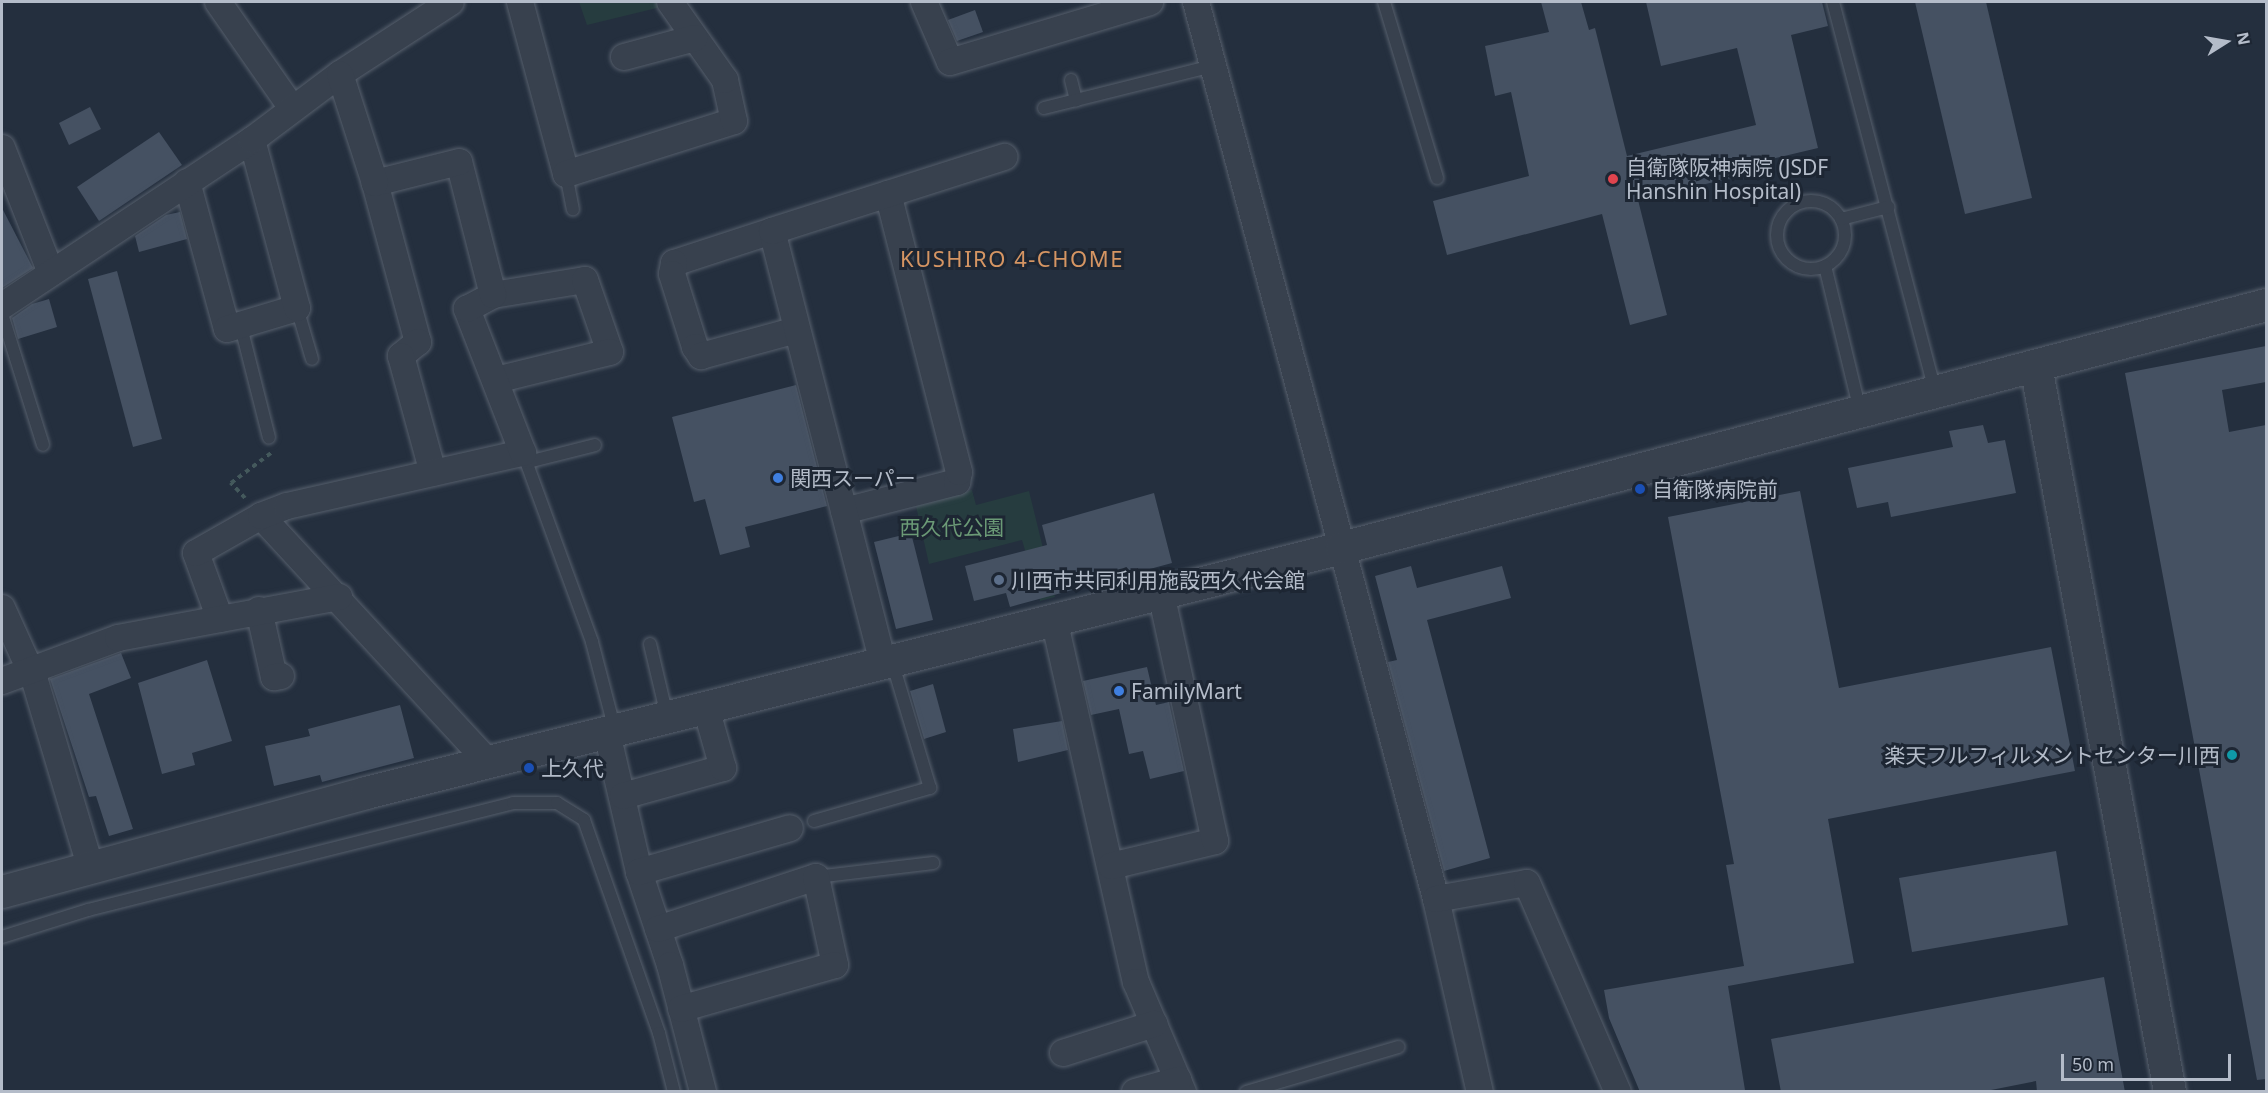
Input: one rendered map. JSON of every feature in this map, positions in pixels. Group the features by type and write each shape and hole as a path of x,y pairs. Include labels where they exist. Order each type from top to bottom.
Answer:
{"street":[{"path":"218,2 291,108"},
{"path":"2,306 252,140 291,108 340,74 451,2"},
{"path":"520,2 566,174 742,118 725,80 670,2"},
{"path":"924,2 950,62 1098,9 1150,2"},
{"path":"1196,2 1436,898 1480,1092"},
{"path":"624,57 695,38"},
{"path":"340,74 375,183 418,342 401,356 433,473"},
{"path":"187,182 226,329 241,327 297,308 252,140"},
{"path":"2,148 51,273"},
{"path":"797,330 701,356 694,347 672,274 674,263 1004,157"},
{"path":"375,183 459,162 493,296"},
{"path":"844,511 957,482 959,472 888,194"},
{"path":"772,231 844,511 888,661"},
{"path":"220,619 196,553 261,516 287,506 433,473 526,458 466,309 493,296 585,280 610,352 496,380"},
{"path":"2,892 90,866 611,732 1342,548 2266,305"},
{"path":"2036,366 2170,1092"},
{"path":"261,516 339,597 490,764"},
{"path":"1110,866 1215,841 1161,593"},
{"path":"2,681 118,638 259,610 339,597"},
{"path":"2,608 31,671 90,866"},
{"path":"259,610 275,677"},
{"path":"1054,619 1136,982 1180,1086 1135,1092"},
{"path":"623,796 723,768 706,708"},
{"path":"611,732 639,872 658,929 703,1092"},
{"path":"639,872 802,824"},
{"path":"658,929 816,877 835,965 681,1009"},
{"path":"1436,898 1527,883 1618,1092"},
{"path":"1063,1053 1154,1024"}],"lane":[{"path":"1384,2 1437,178"},
{"path":"1833,2 1936,392"},
{"path":"1044,108 1213,66"},
{"path":"1071,80 1076,100"},
{"path":"566,174 573,209"},
{"path":"1805,201 1830,207 1841,219 1844,245 1838,256 1825,266 1804,268 1782,252 1777,234 1781,220 1788,210 1805,201"},
{"path":"1841,219 1888,207"},
{"path":"1825,266 1861,412"},
{"path":"297,308 312,359"},
{"path":"2,314 43,445"},
{"path":"241,327 269,438"},
{"path":"595,445 526,458 592,642 611,732"},
{"path":"650,644 667,718"},
{"path":"802,824 930,788 888,661"},
{"path":"2,936 88,910 513,803 557,803 584,820 659,1033 674,1092"},
{"path":"816,877 933,863"},
{"path":"1246,1092 1398,1047"}],"path":[{"path":"261,516 231,483 271,456 269,438"}],"green space":[{"path":"579,2 657,2 661,7 587,25"},
{"name":"西久代公園","path":"972,490 976,505 1029,491 1055,597 1040,601 1022,540 929,564 916,506"}],"building":[{"path":"1541,2 1581,2 1589,30 1595,28 1627,156 1756,125 1737,48 1661,66 1646,2 1822,2 1828,26 1791,35 1818,148 1763,161 1765,170 1638,200 1667,315 1630,325 1602,214 1447,255 1433,201 1529,176 1511,92 1495,96 1485,46 1549,32"},
{"path":"1915,2 1986,2 2032,198 1965,214"},
{"path":"975,10 983,32 957,41 948,20"},
{"path":"90,107 101,129 69,145 59,123"},
{"path":"159,132 182,165 99,221 77,187"},
{"path":"2,208 33,268 2,288"},
{"path":"180,212 187,239 139,252 135,236 166,215"},
{"path":"117,271 162,439 133,447 88,279"},
{"path":"49,299 57,327 18,339 12,318 32,304"},
{"name":"楽天フルフィルメントセンター川西","path":"2266,346 2266,382 2222,390 2229,432 2266,425 2266,1079 2257,1080 2125,373"},
{"path":"796,385 827,506 745,527 750,547 720,555 705,499 694,502 672,417"},
{"path":"1983,425 1988,443 2005,440 2016,493 1891,517 1888,502 1857,508 1848,468 1953,447 1949,431"},
{"path":"1800,491 1839,688 2051,647 2075,771 1828,819 1854,963 1728,986 1745,1090 1640,1092 1609,1018 1604,990 1744,966 1726,865 1734,864 1668,517"},
{"path":"1154,493 1172,563 1010,607 1006,593 974,601 965,566 1047,545 1042,525"},
{"path":"911,533 933,620 896,629 874,542"},
{"path":"1411,566 1417,588 1502,566 1511,598 1427,620 1490,858 1444,871 1388,662 1397,660 1375,576"},
{"path":"121,653 131,678 89,694 133,829 109,836 96,796 89,797 50,679"},
{"path":"207,660 232,741 192,753 195,765 162,774 138,683"},
{"path":"1147,667 1156,705 1169,702 1184,771 1150,779 1143,751 1129,754 1119,709 1091,715 1083,681"},
{"path":"933,684 946,732 924,739 910,691"},
{"path":"400,705 414,758 322,782 320,775 274,786 265,746 310,736 308,729"},
{"path":"1062,721 1068,750 1018,762 1013,729"},
{"path":"2056,851 2068,925 1912,952 1899,878"},
{"path":"2104,977 2125,1092 2037,1092 2036,1081 1981,1092 1781,1092 1771,1039"}],"place":[{"name":"自衛隊阪神病院 (JSDF Hanshin Hospital)","path":"1613,179"},
{"name":"関西スーパー","path":"778,478"},
{"name":"自衛隊病院前","path":"1640,489"},
{"name":"川西市共同利用施設西久代会館","path":"999,580"},
{"name":"FamilyMart","path":"1119,691"},
{"name":"楽天フルフィルメントセンター川西","path":"2232,755"},
{"name":"上久代","path":"529,768"}],"district":[{"name":"KUSHIRO 4-CHOME","path":"1012,259"}]}
